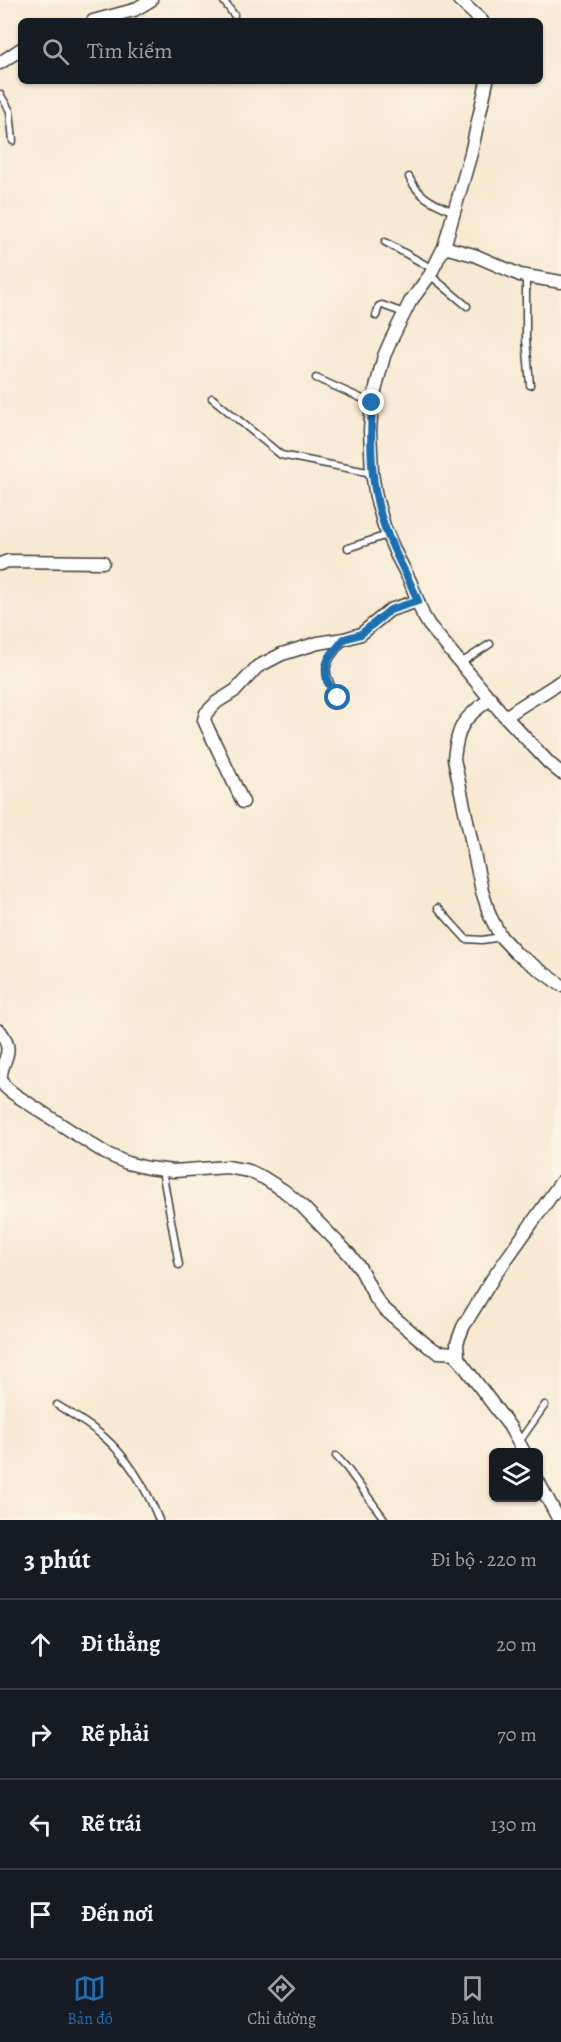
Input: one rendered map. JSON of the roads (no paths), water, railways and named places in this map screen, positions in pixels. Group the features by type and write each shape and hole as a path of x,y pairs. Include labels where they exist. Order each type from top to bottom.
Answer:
{"street":[{"path":"104,18 134,10 151,0"},
{"path":"459,0 479,18"},
{"path":"0,63 18,51"},
{"path":"486,84 455,212 444,247 431,272 404,313 384,356 372,403 370,431 372,473 376,497 388,534 429,626 506,717 561,773"},
{"path":"444,247 474,255 526,277 561,282"},
{"path":"0,564 8,561 103,562"},
{"path":"243,802 204,720 206,713 217,702 236,690 257,667 274,658 318,643 361,634 390,610 418,601"},
{"path":"506,717 520,705 548,691 561,681"},
{"path":"491,698 465,718 457,737 454,759 482,891 490,916 501,937 516,953 561,985"},
{"path":"0,1031 8,1046 0,1079 14,1094 105,1153 127,1164 162,1170 227,1167 249,1171 264,1178 300,1204 349,1254 360,1268 382,1308 438,1352 458,1353"},
{"path":"521,1448 510,1427 458,1358 457,1343 463,1327 493,1278 561,1182"},
{"path":"543,1490 559,1520"}],"lane":[{"path":"223,0 234,15"},
{"path":"0,94 10,111 13,141"},
{"path":"409,177 421,196 455,212"},
{"path":"385,242 431,272 467,306"},
{"path":"526,277 526,339 530,385"},
{"path":"376,316 379,306 382,305 404,313"},
{"path":"316,378 372,403"},
{"path":"212,398 280,455 372,473"},
{"path":"348,548 388,534"},
{"path":"338,698 327,681 326,668 329,658 344,639"},
{"path":"461,663 490,644"},
{"path":"438,908 466,939 482,940 501,937"},
{"path":"162,1170 179,1265"},
{"path":"57,1405 102,1435 117,1450 152,1501 159,1520"},
{"path":"521,1448 545,1405"},
{"path":"336,1456 385,1520"}]}
